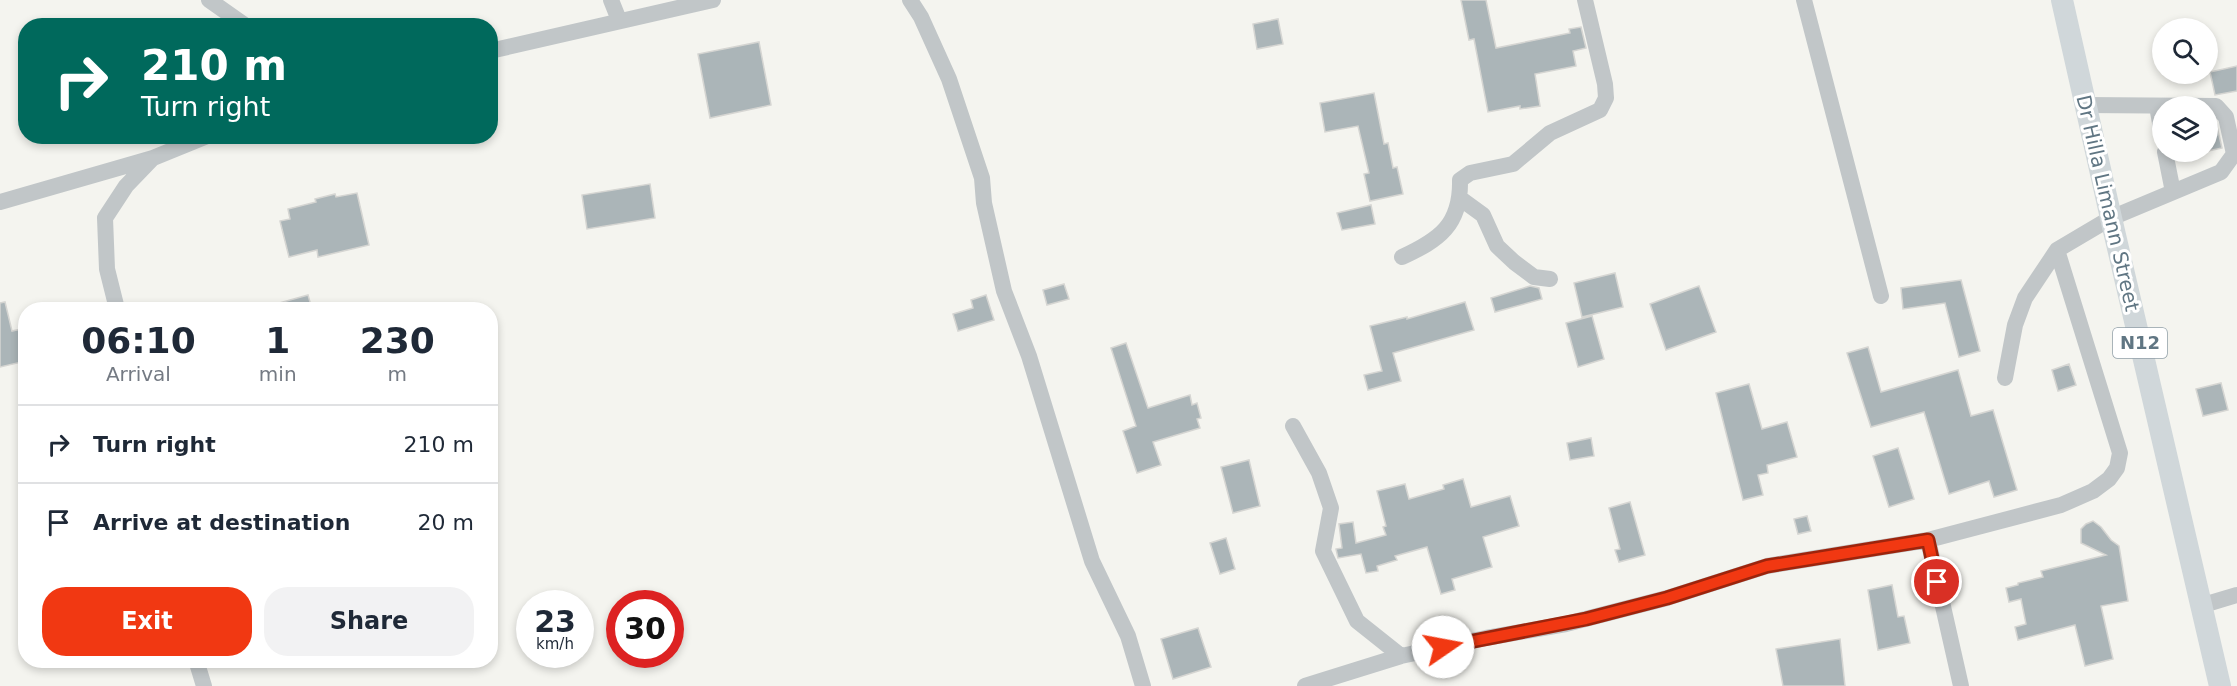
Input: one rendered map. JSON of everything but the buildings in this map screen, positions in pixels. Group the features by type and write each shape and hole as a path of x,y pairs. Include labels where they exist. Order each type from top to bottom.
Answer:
{"highway":[{"name":"Dr Hilla Limann Street","path":"2062,0 2220,686"}],"street":[{"path":"209,0 235,18"},
{"path":"611,0 620,20"},
{"path":"498,49 712,0"},
{"path":"910,0 921,17 952,90 982,178 984,203 1004,291 1029,356 1092,561 1128,636 1143,686"},
{"path":"1402,257 1430,244 1455,215 1461,199 1460,180 1470,173 1513,164 1550,133 1600,110 1606,98 1605,84 1585,0"},
{"path":"1804,0 1881,296"},
{"path":"2085,105 2152,106"},
{"path":"2005,378 2015,325 2025,298 2057,250 2111,218 2221,172 2234,154 2226,117 2218,108"},
{"path":"0,202 153,158 187,144"},
{"path":"115,302 107,269 105,218 126,186 153,158"},
{"path":"2167,162 2173,192"},
{"path":"1461,199 1483,215 1497,246 1514,262 1534,277 1550,279"},
{"path":"1305,686 1401,656 1577,621 1667,598 1767,566 1928,540 2061,505 2093,491 2109,479 2116,468 2120,453 2057,250"},
{"path":"1293,426 1319,473 1331,507 1323,551 1357,621 1401,656"},
{"path":"1928,540 1961,686"},
{"path":"2200,606 2237,595"},
{"path":"198,668 204,686"}],"route":[{"path":"1443,647 1566,624 1667,598 1767,566 1928,540 1937,582"}]}
